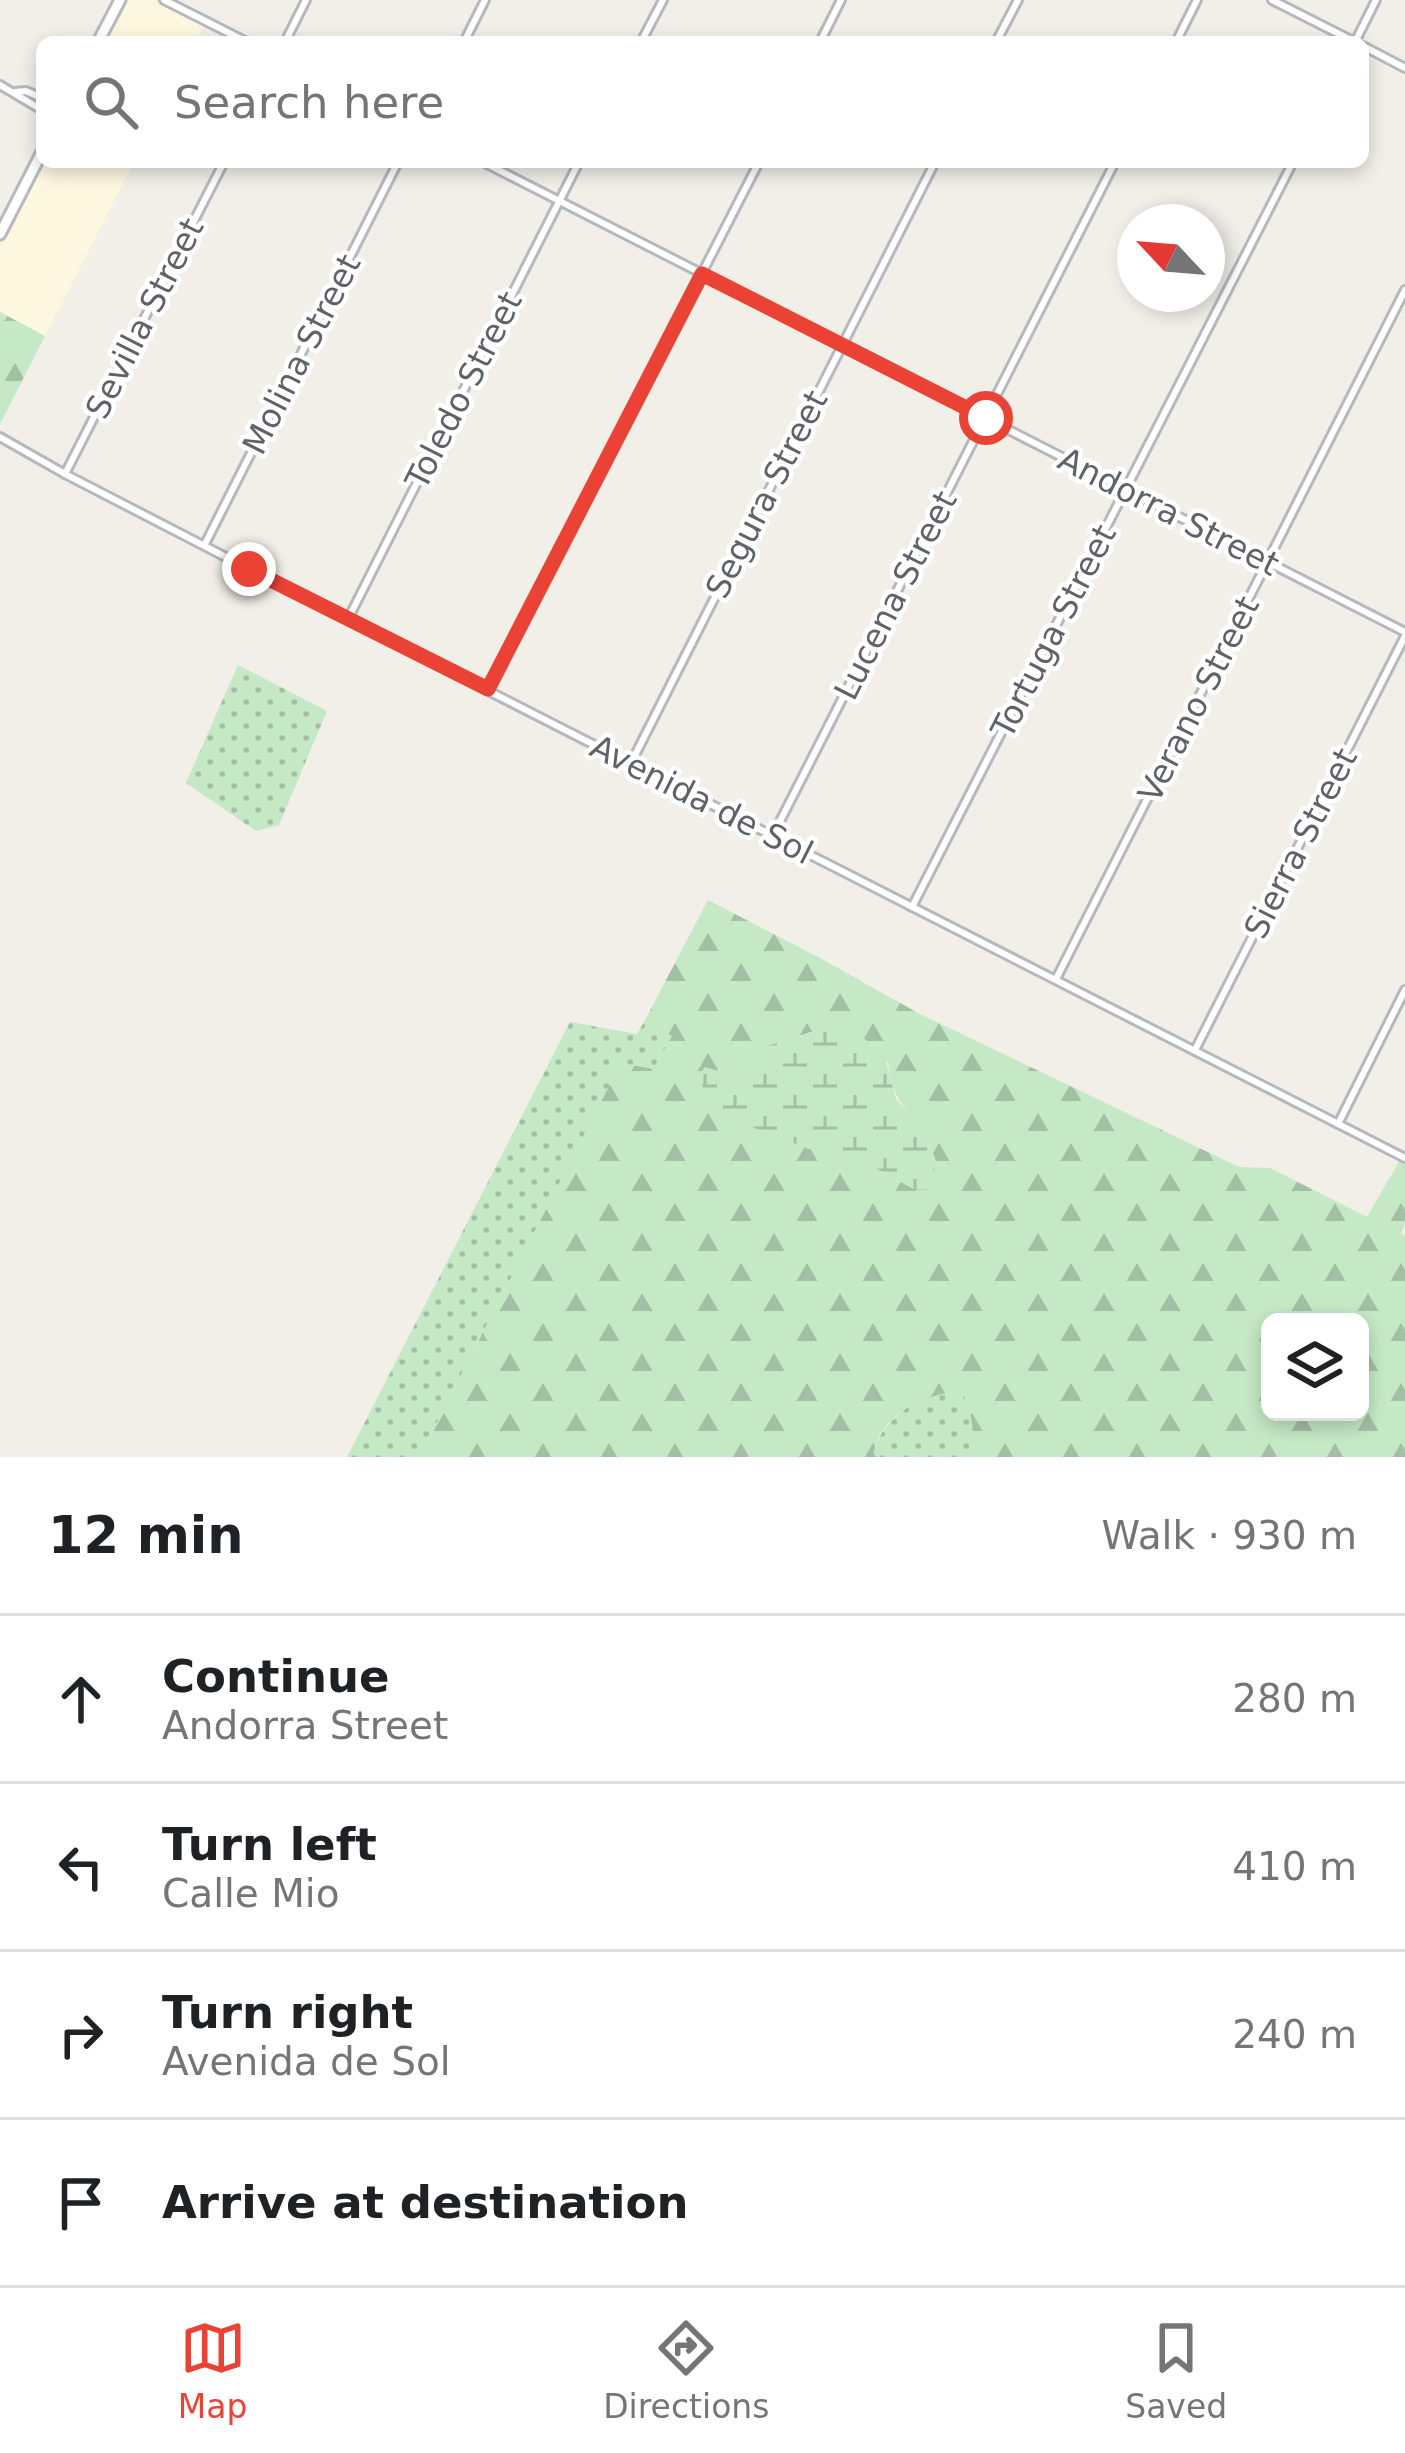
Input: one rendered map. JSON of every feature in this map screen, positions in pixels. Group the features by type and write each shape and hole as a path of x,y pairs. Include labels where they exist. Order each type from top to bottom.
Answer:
{"main road":[{"path":"101,36 120,0"},
{"path":"0,234 36,164"}],"street":[{"path":"164,0 235,36"},
{"path":"288,36 306,0"},
{"path":"467,36 485,0"},
{"path":"644,36 663,0"},
{"path":"823,36 841,0"},
{"path":"999,36 1018,0"},
{"path":"1178,36 1197,0"},
{"path":"1272,0 1343,36"},
{"path":"1360,36 1376,0"},
{"path":"1369,49 1405,68"},
{"path":"0,85 36,107"},
{"path":"15,92 36,95"},
{"name":"Sevilla Street","path":"65,474 221,168"},
{"name":"Molina Street","path":"205,545 395,168"},
{"name":"Andorra Street","path":"495,168 1405,634"},
{"name":"Toledo Street","path":"348,619 576,168"},
{"path":"488,689 756,168"},
{"name":"Segura Street","path":"632,763 932,168"},
{"name":"Lucena Street","path":"772,835 1112,168"},
{"name":"Tortuga Street","path":"912,907 1290,168"},
{"name":"Verano Street","path":"1056,980 1405,290"},
{"name":"Avenida de Sol","path":"0,437 1405,1158"},
{"name":"Sierra Street","path":"1195,1050 1405,634"},
{"path":"1338,1124 1405,990"}],"shaded area":[{"path":"125,0 155,0 204,25 198,36 106,36"},
{"path":"39,168 131,168 45,336 0,312 0,244"}],"green space":[{"path":"0,312 45,336 0,424"},
{"path":"238,665 327,711 279,825 256,831 186,783"},
{"path":"708,900 920,1014 1239,1167 1270,1168 1367,1217 1400,1160 1405,1162 1401,1234 1405,1236 1405,1457 976,1457 971,1417 963,1405 966,1390 908,1407 885,1427 876,1457 419,1457 621,1063 653,1069 672,1036 644,1022","holes":["830,1026 888,1063 897,1095 928,1139 889,1176 859,1159 805,1148 737,1121 718,1070 742,1078 761,1065 767,1046"]},
{"path":"570,1022 637,1034 644,1022 673,1036 653,1070 621,1063 419,1457 347,1457"},
{"path":"831,1026 852,1029 884,1054 896,1099 928,1139 936,1161 929,1190 915,1190 859,1159 805,1148 737,1121 707,1095 698,1077 705,1067 743,1078 760,1065 767,1046"},
{"path":"968,1390 976,1457 874,1455 881,1434 906,1408 937,1393"}],"route":[{"path":"249,569 488,689 702,274 986,418"}]}
